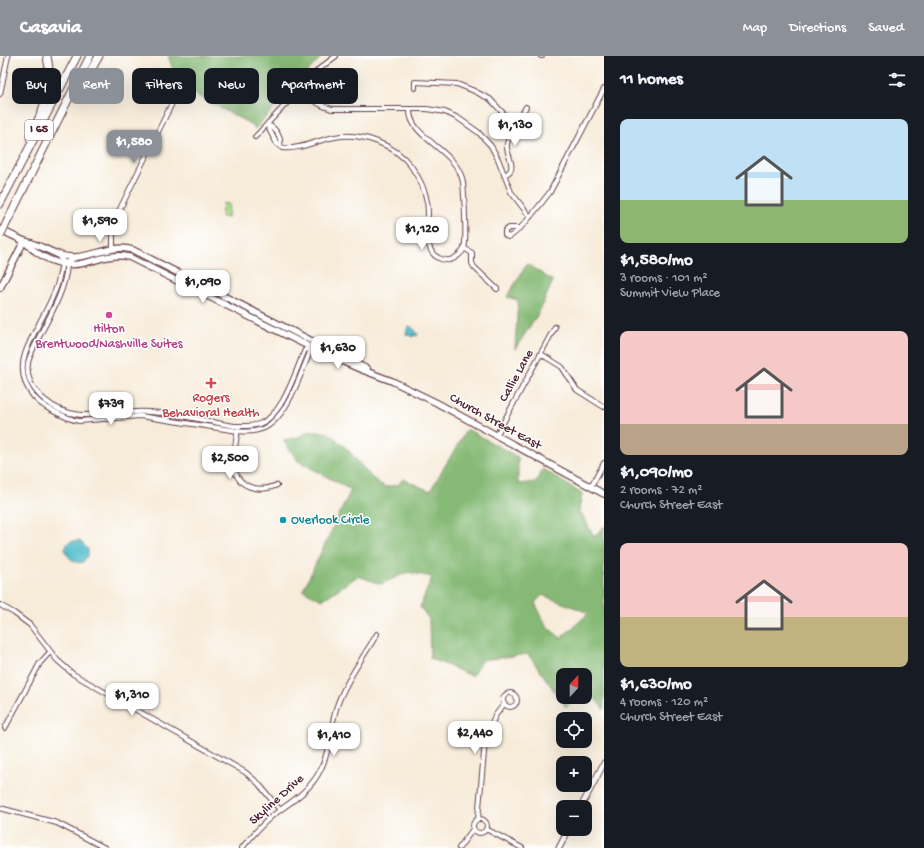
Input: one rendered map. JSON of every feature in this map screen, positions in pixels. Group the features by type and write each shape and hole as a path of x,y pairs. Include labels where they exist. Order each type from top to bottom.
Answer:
{"highway":[{"path":"0,203 45,106 48,93 49,76 47,56"},
{"name":"I 65","path":"0,203 77,56"},
{"name":"I 65","path":"0,236 90,56"},
{"path":"61,115 82,86 99,56"}],"main road":[{"name":"Church Street East","path":"0,229 56,254 69,257 77,257 113,248 125,248 141,253 287,329 361,365 374,374"},
{"name":"Church Street East","path":"24,241 30,249 50,260 65,264 79,265 114,256 129,257 309,348 374,374 431,400 604,494"},
{"path":"0,288 24,241"}],"street":[{"path":"0,94 8,56"},
{"path":"320,68 336,56"},
{"path":"414,88 415,82 460,85 489,98 516,126"},
{"path":"520,228 552,187 604,89"},
{"path":"113,248 115,219 172,104"},
{"path":"255,137 287,104"},
{"path":"319,104 332,109 427,109 454,115 470,125 491,146 513,195 530,217"},
{"path":"504,175 508,173 511,168 507,144 526,107"},
{"path":"269,124 274,128 281,142 280,146 282,148 289,149 336,136 348,136 372,140 390,148 400,155 411,166 422,187 427,203 428,245 432,253 439,258 448,261 456,257 464,248 463,182 452,160 423,135 414,125 409,116 410,109"},
{"path":"464,248 472,253 473,266 497,289"},
{"path":"56,254 65,264 64,283 58,301 32,352 28,362 28,369 35,391 41,397 66,412 77,414 150,412 239,426 248,427 257,425 273,416 279,409 305,350 309,348"},
{"path":"77,257 65,264 57,287 23,361 24,381 35,400 71,420 79,421 140,416 238,431 251,432 262,429 274,421 282,413 289,401 310,352 309,348"},
{"name":"Callie Lane","path":"496,436 556,327"},
{"path":"541,354 562,367 577,390 604,407"},
{"path":"239,426 234,463 235,472 246,485 255,489 269,488 277,485"},
{"path":"591,487 604,462"},
{"path":"0,605 30,625 60,663 78,677 248,774 262,787 280,810"},
{"name":"Skyline Drive","path":"242,848 260,826 302,793 315,780 320,772 328,750 339,699 377,634"},
{"path":"5,728 40,663 50,652"},
{"path":"478,819 485,741 492,722 504,704"},
{"path":"585,800 604,763"},
{"path":"0,808 57,823 105,848"},
{"path":"459,848 473,829 473,822 481,818 487,825 484,832 475,832 473,829"},
{"path":"486,829 522,848"},
{"path":"559,848 565,836"}],"green space":[{"path":"168,56 322,56 311,68 267,68 267,104 278,104 255,129 252,125 213,104 259,104 259,68 204,68 204,99 196,95 196,68 173,68"},
{"path":"223,203 229,204 228,218 221,217"},
{"path":"527,264 553,281 538,314 515,349 518,300 507,297"},
{"path":"467,429 518,457 518,484 536,482 543,469 582,494 579,509 594,537 604,526 604,710 592,694 592,668 556,668 556,693 528,654 482,660 472,676 430,658 429,619 420,607 432,577 408,572 381,584 358,576 322,600 303,590 351,490 298,461 283,440 299,437 310,430 329,433 348,450 372,478 385,487 398,485 403,479 430,491","holes":["542,595 588,614 561,638 547,627 535,603"]}],"water":[{"path":"408,326 412,327 418,334 417,336 414,335 413,337 406,334"},
{"path":"72,541 80,541 88,549 88,555 83,562 72,560 65,551 67,545"}],"place":[{"name":"Hilton Brentwood/Nashville Suites","path":"109,315"},
{"name":"Rogers Behavioral Health","path":"211,383"},
{"name":"Overlook Circle","path":"283,520"}]}
